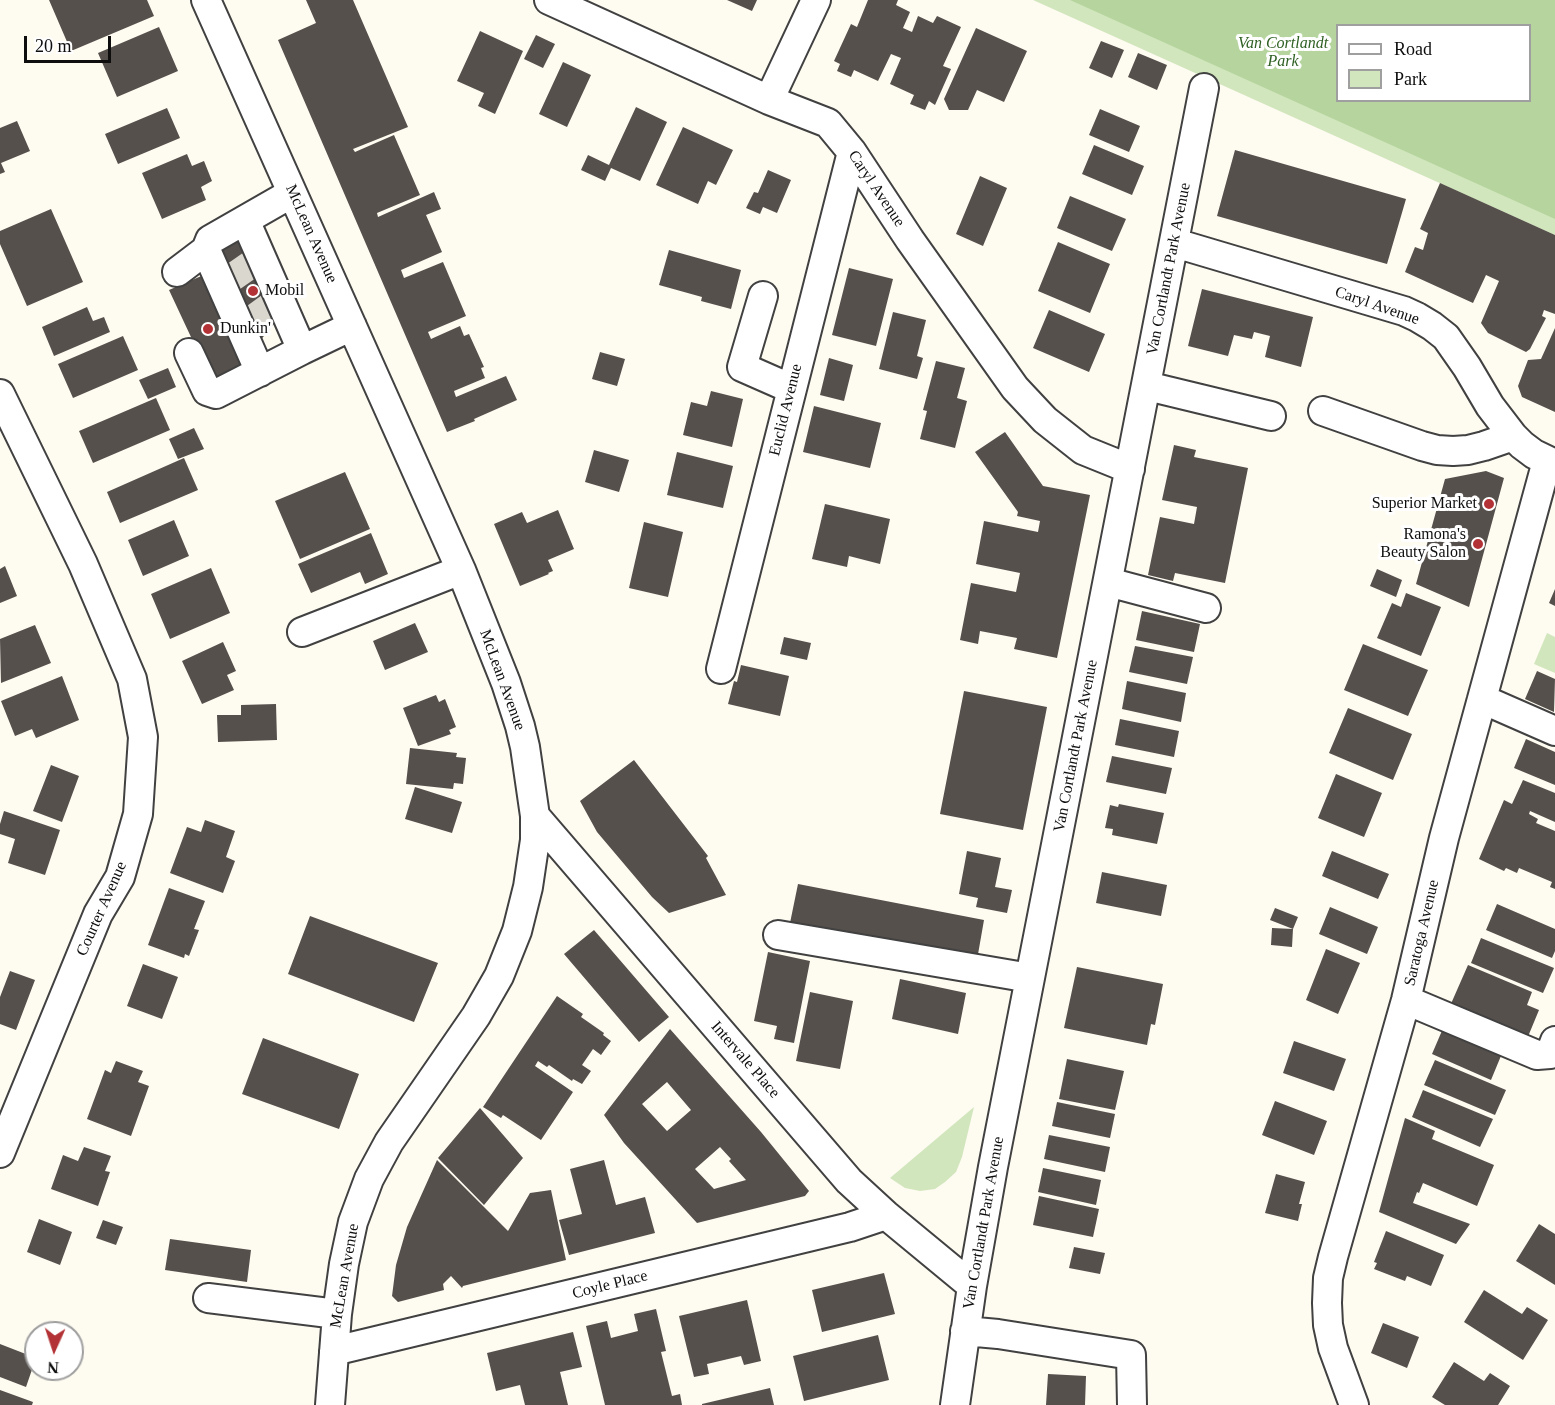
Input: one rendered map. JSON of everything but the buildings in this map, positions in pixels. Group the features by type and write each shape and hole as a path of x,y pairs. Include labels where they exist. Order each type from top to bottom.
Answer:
{"street":[{"name":"McLean Avenue","path":"206,0 461,570 506,682 520,726 535,816 535,840 528,887 520,920 499,976 476,1016 389,1142 369,1179 353,1222 337,1314 330,1405"},
{"name":"Caryl Avenue","path":"549,0 769,100 828,123 852,152 910,240 1023,396 1045,420 1083,450 1130,469"},
{"path":"769,100 816,0"},
{"name":"Van Cortlandt Park Avenue","path":"955,1405 972,1286 993,1167 1204,88"},
{"name":"Euclid Avenue","path":"721,669 852,152"},
{"path":"177,272 206,250 210,240 292,193"},
{"path":"245,220 257,260 261,313 260,372"},
{"name":"Caryl Avenue","path":"1175,243 1404,311 1432,326 1446,337 1512,436 1522,445 1551,462"},
{"path":"206,250 226,283 302,350"},
{"path":"763,296 742,368 792,388"},
{"path":"189,353 207,391 216,394 352,326"},
{"path":"1147,386 1271,416"},
{"name":"Courter Avenue","path":"0,394 83,564 132,680 143,737 138,814 120,877 98,914 0,1153"},
{"path":"1323,411 1437,450 1468,450 1512,436"},
{"name":"Saratoga Avenue","path":"1354,1405 1330,1337 1327,1303 1328,1278 1406,1000 1444,838 1551,462"},
{"path":"302,632 461,570"},
{"path":"1108,582 1206,608"},
{"path":"1482,699 1555,730"},
{"name":"Intervale Place","path":"535,816 849,1181 886,1215 972,1286"},
{"path":"778,935 1030,978"},
{"path":"1406,1000 1537,1055 1550,1054 1555,1041"},
{"name":"Coyle Place","path":"333,1351 850,1227 886,1215"},
{"path":"208,1298 337,1314"},
{"path":"965,1331 1131,1355 1132,1405"}],"green space":[{"name":"Van Cortlandt Park","path":"1033,0 1555,0 1555,235"},
{"name":"Van Cortlandt Park","path":"1070,0 1555,0 1555,219"},
{"path":"1547,633 1555,637 1555,673 1534,664"},
{"path":"974,1107 962,1157 956,1172 945,1182 935,1189 920,1191 905,1188 890,1178"}],"tunnel":[{"path":"230,279 253,263"},
{"path":"250,321 272,305"}],"place":[{"name":"Mobil","path":"253,291"},
{"name":"Dunkin'","path":"208,329"},
{"name":"Superior Market","path":"1489,504"},
{"name":"Ramona's Beauty Salon","path":"1478,544"}]}
